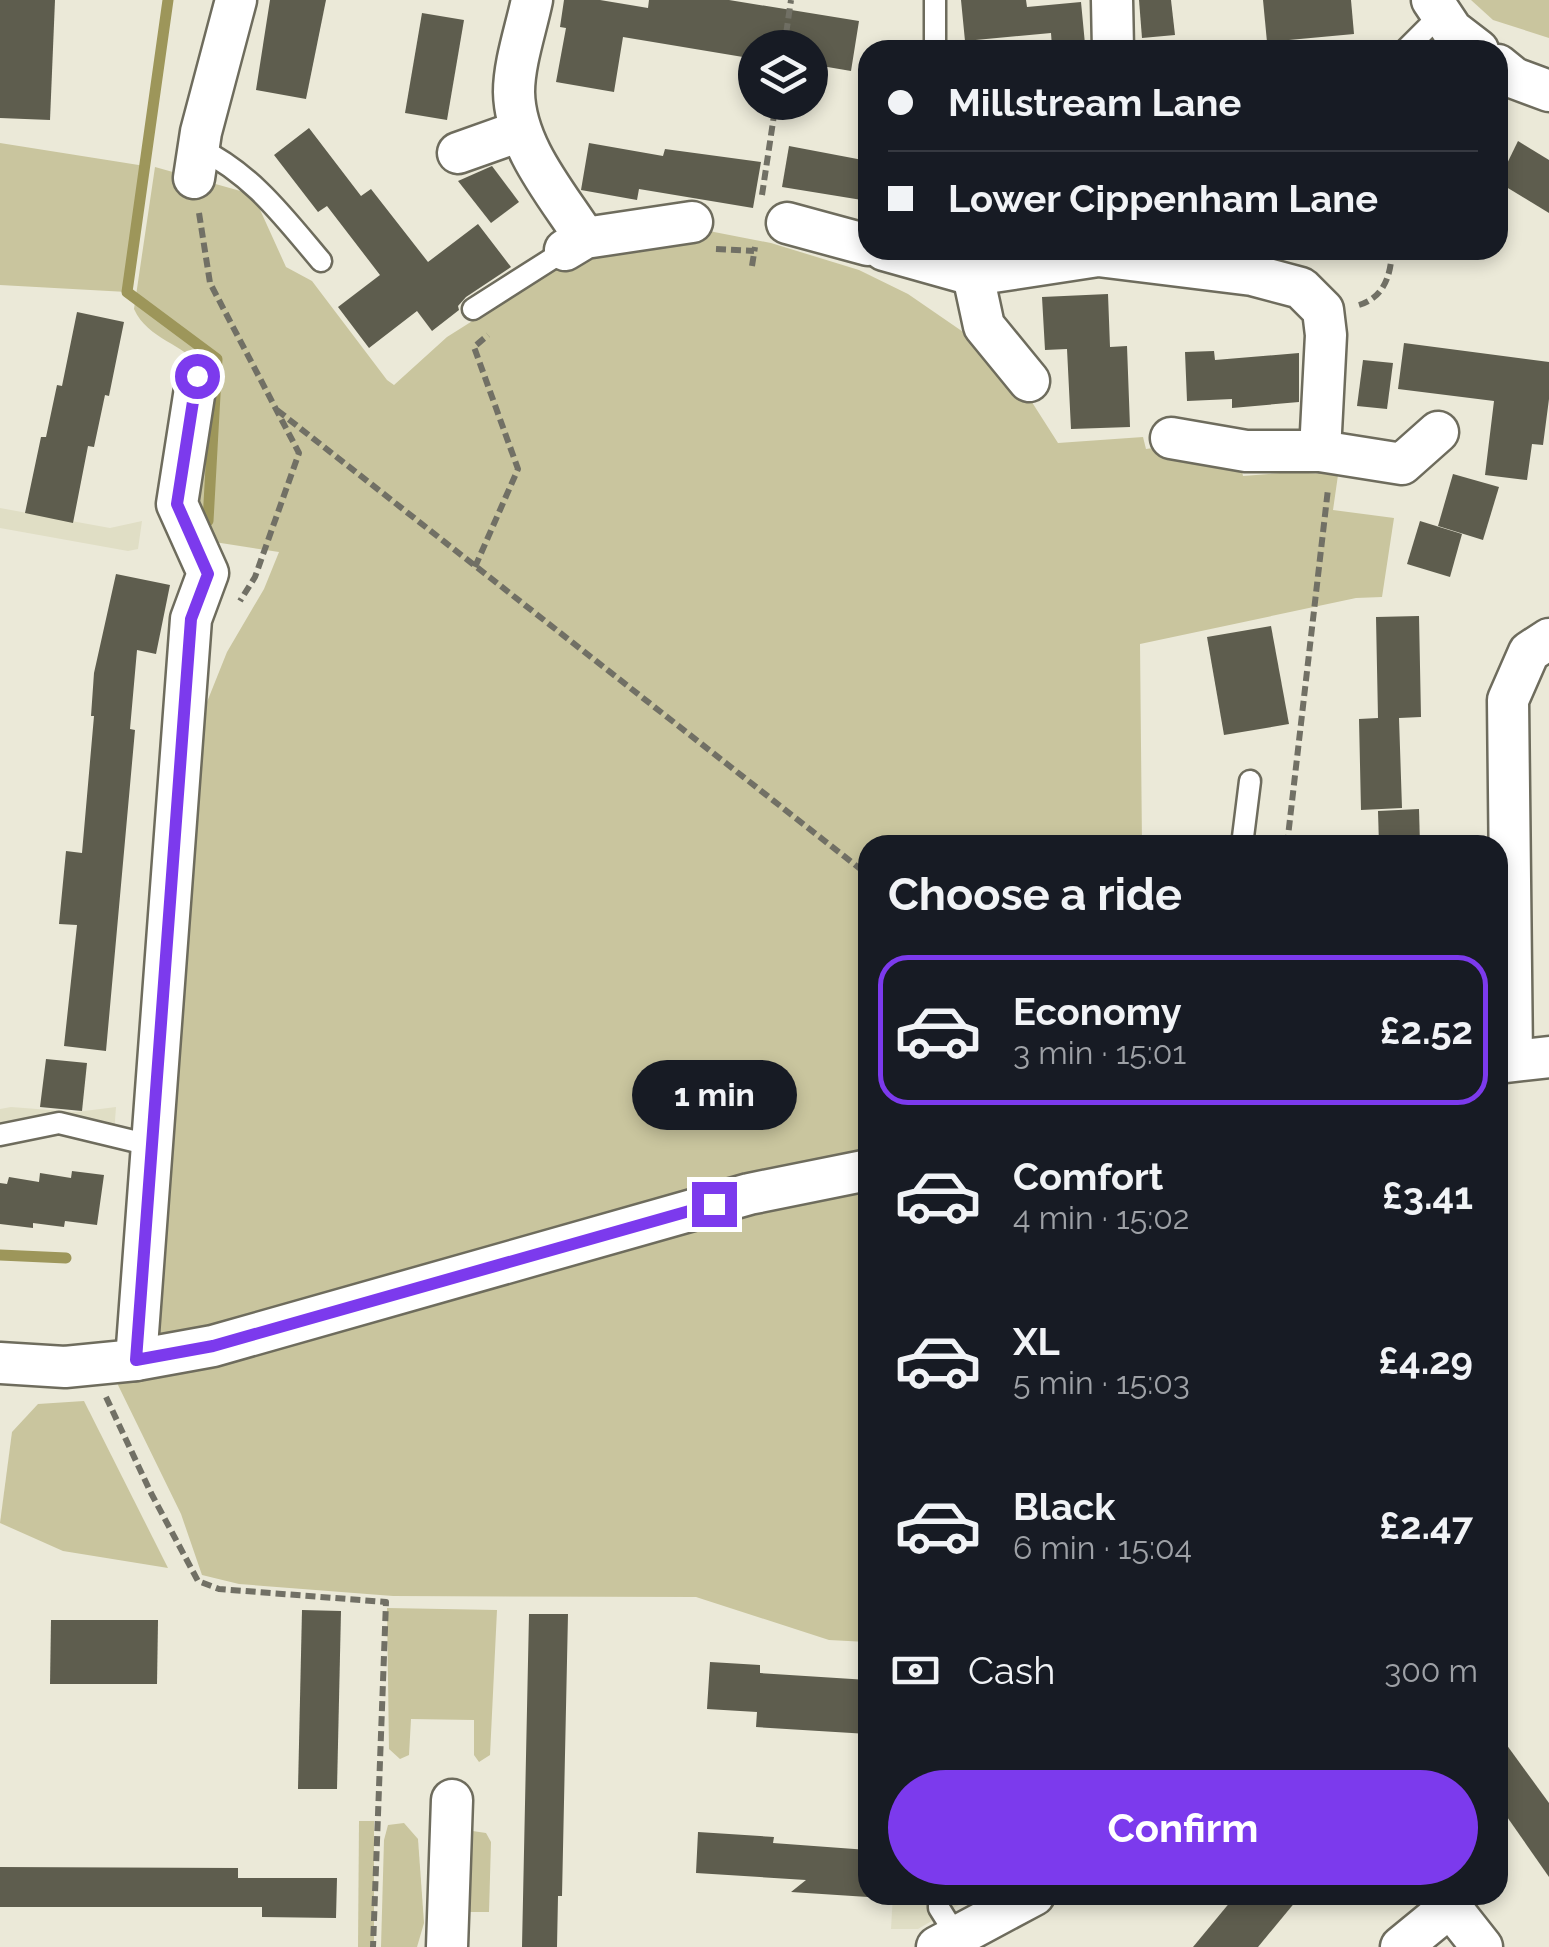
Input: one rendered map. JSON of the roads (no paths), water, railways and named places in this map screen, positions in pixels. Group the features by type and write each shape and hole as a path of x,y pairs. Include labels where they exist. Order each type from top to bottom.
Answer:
{"street":[{"path":"196,163 236,0"},
{"path":"532,0 514,90 520,130 574,244 697,235"},
{"path":"1112,0 1113,40"},
{"path":"1436,7 1452,30 1465,40"},
{"path":"1508,74 1549,91"},
{"path":"458,152 520,130"},
{"path":"768,223 858,244"},
{"path":"920,260 973,275 1058,260"},
{"path":"1147,260 1252,275 1300,288 1323,310 1326,452"},
{"path":"973,275 984,326 1029,381"},
{"path":"136,1360 191,619 208,574 177,504 197,376"},
{"path":"1171,438 1246,451 1326,452 1402,464 1438,432"},
{"path":"1519,1060 1508,700 1530,652 1549,639"},
{"path":"0,1363 65,1367 136,1360 213,1346 749,1194 858,1172"},
{"path":"447,1947 452,1800"},
{"path":"946,1941 1015,1905"},
{"path":"1401,1947 1441,1905"},
{"path":"1450,1905 1482,1947"}],"lane":[{"path":"934,0 935,40"},
{"path":"1412,40 1436,7"},
{"path":"196,163 230,164 260,189 321,262"},
{"path":"474,309 574,244"},
{"path":"1243,835 1250,781"},
{"path":"0,1135 60,1123 150,1145"},
{"path":"939,1905 946,1941"}],"waterway":[{"path":"168,0 127,292 217,359 208,521"},
{"path":"0,1255 66,1258"}]}
